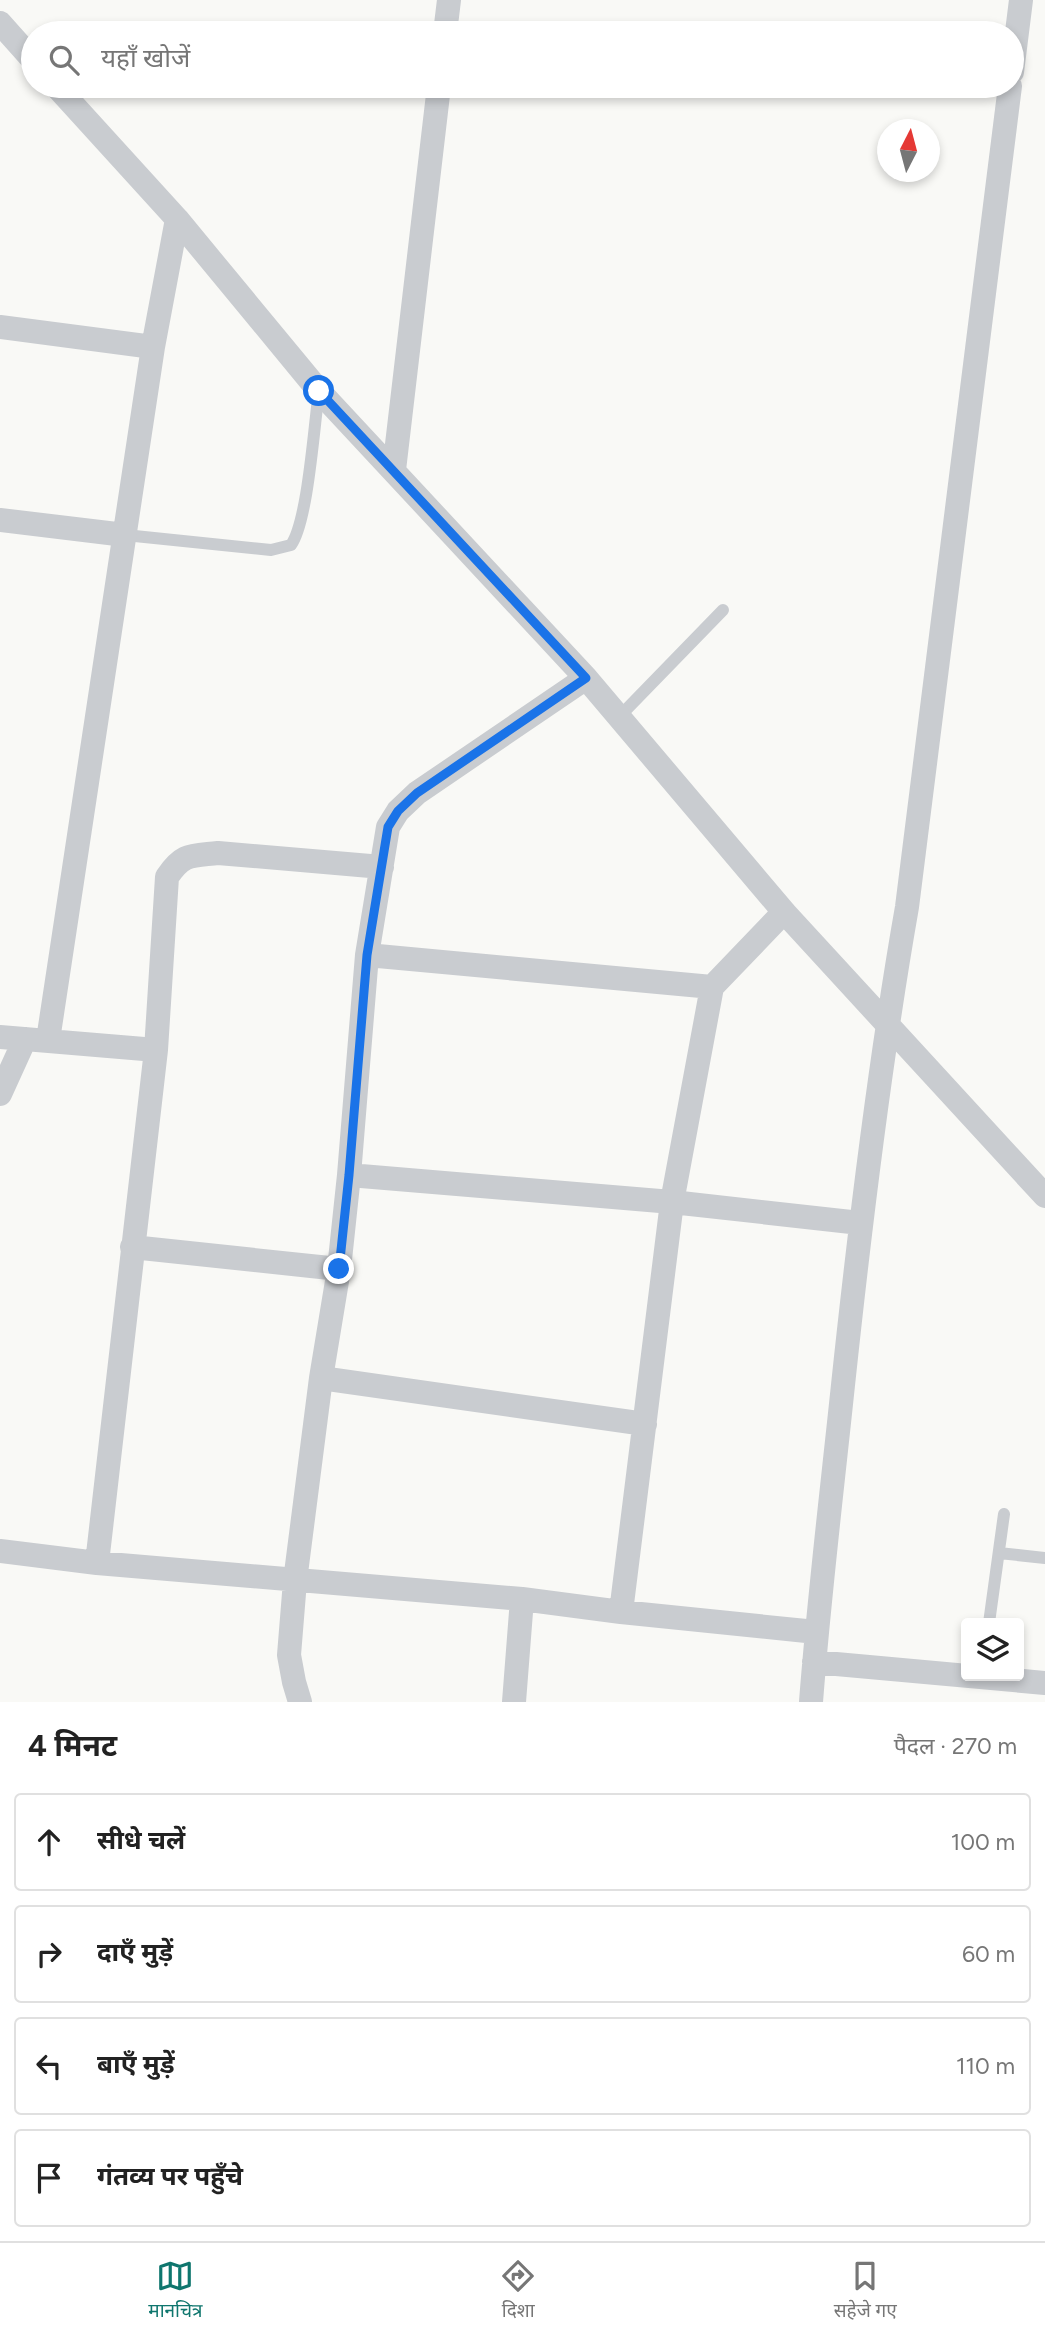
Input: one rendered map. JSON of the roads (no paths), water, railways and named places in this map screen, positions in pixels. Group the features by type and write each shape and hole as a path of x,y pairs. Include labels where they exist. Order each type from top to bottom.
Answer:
{"street":[{"path":"446,21 449,0"},
{"path":"1018,21 1021,0"},
{"path":"0,23 21,47"},
{"path":"68,98 177,219 319,391 586,678 784,912 1045,1196"},
{"path":"394,470 438,98"},
{"path":"811,1702 816,1632 860,1223 886,1025 906,907 1008,98"},
{"path":"0,1094 36,1040 125,535 153,347 177,219"},
{"path":"0,327 153,347"},
{"path":"0,520 125,535"},
{"path":"300,1702 289,1655 295,1581 321,1378 339,1269 367,955 388,827 398,811 417,793 586,678"},
{"path":"97,1563 156,1050 167,877 177,862 192,856 218,853 382,867"},
{"path":"621,1612 672,1202 712,987 784,912"},
{"path":"367,955 712,987"},
{"path":"0,1037 156,1050"},
{"path":"349,1175 672,1202 860,1223"},
{"path":"132,1247 339,1269"},
{"path":"321,1378 645,1424"},
{"path":"0,1551 97,1563 522,1599 816,1632"},
{"path":"514,1702 522,1599"},
{"path":"814,1662 961,1675"},
{"path":"1024,1681 1045,1683"}],"lane":[{"path":"125,535 271,550 291,545 299,532 319,391"},
{"path":"619,717 723,610"},
{"path":"990,1618 1004,1514"},
{"path":"999,1553 1045,1558"}]}
